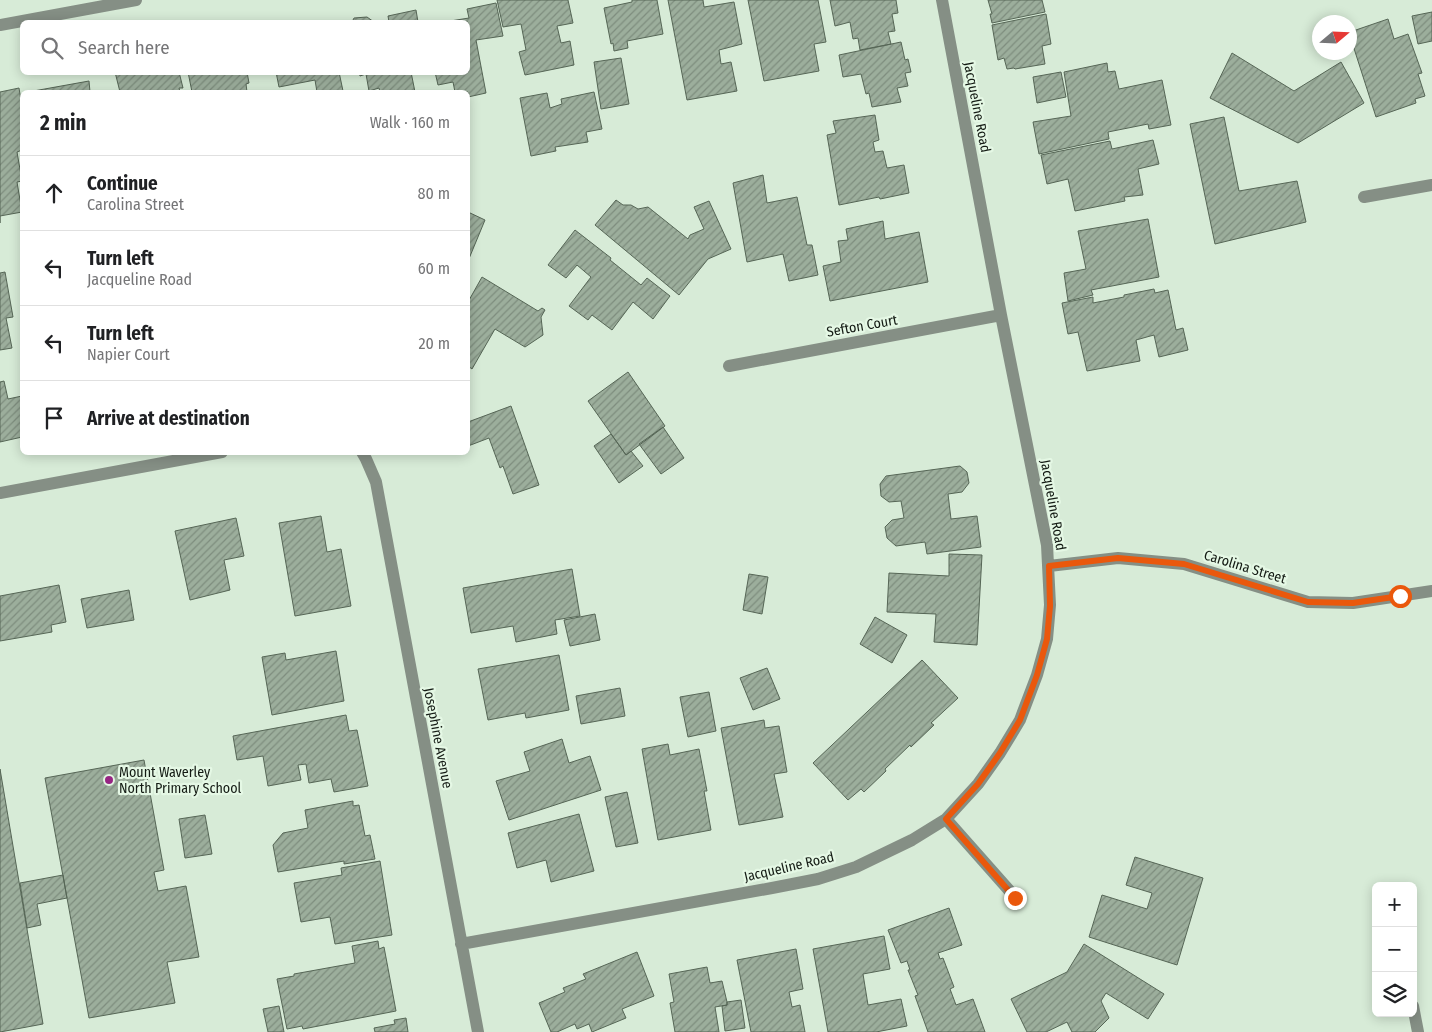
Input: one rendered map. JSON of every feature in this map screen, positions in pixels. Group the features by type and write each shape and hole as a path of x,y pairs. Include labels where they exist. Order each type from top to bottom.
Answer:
{"street":[{"path":"27,20 136,0"},
{"name":"Jacqueline Road","path":"461,944 818,879 856,867 912,840 946,819 978,784 1020,720 1037,675 1047,639 1050,606 1047,545 1001,315 942,0"},
{"path":"0,25 20,21"},
{"path":"1364,197 1432,185"},
{"name":"Sefton Court","path":"729,366 1001,315"},
{"path":"0,493 206,455"},
{"name":"Josephine Avenue","path":"364,455 376,482 478,1032"},
{"name":"Carolina Street","path":"1049,566 1118,558 1184,564 1308,602 1353,603 1432,591"},
{"path":"946,819 1015,898"},
{"path":"1415,1017 1418,1032"}],"building":[{"path":"497,0 568,0 573,23 557,26 561,43 570,41 574,65 525,75 519,52 526,50 521,24 503,27"},
{"path":"632,0 657,0 663,34 627,41 628,48 614,51 604,8 632,2"},
{"path":"668,0 703,0 704,7 734,2 742,44 719,50 721,64 731,62 737,91 687,100"},
{"path":"748,0 818,0 826,42 814,44 819,71 764,81"},
{"path":"830,0 896,0 898,13 892,14 895,31 888,32 891,44 860,50 858,38 853,39 850,22 835,26"},
{"path":"988,0 1042,0 1045,12 992,23 990,14 992,14"},
{"path":"496,3 503,36 476,40 486,93 470,97 470,90 455,90 453,82 438,85 436,75 470,75 470,20 456,20 469,18 467,9"},
{"path":"416,10 418,20 389,20 388,16"},
{"path":"1432,12 1432,41 1418,44 1412,16"},
{"path":"1046,14 1051,44 1042,46 1045,64 1007,69 1004,58 998,60 992,25"},
{"path":"367,17 371,20 353,20 354,18"},
{"path":"1388,19 1394,39 1408,34 1422,73 1418,74 1425,96 1415,99 1416,103 1376,117 1357,58 1357,30"},
{"path":"901,42 905,60 908,59 911,72 905,73 908,86 897,88 901,102 872,107 869,93 866,94 861,74 843,77 839,55"},
{"path":"1232,53 1294,91 1341,62 1364,103 1298,143 1210,98"},
{"path":"621,58 629,104 601,109 594,62"},
{"path":"1107,63 1108,72 1115,71 1119,89 1162,80 1171,125 1149,129 1148,124 1108,132 1109,139 1039,154 1033,122 1071,116 1064,72"},
{"path":"1061,72 1066,97 1037,103 1033,77"},
{"path":"116,75 180,75 183,88 179,88 180,90 120,90"},
{"path":"189,75 248,75 249,83 246,84 247,90 192,90"},
{"path":"277,75 340,75 343,90 317,90 315,80 279,87"},
{"path":"366,75 412,75 415,90 380,90 379,88 369,90"},
{"path":"89,81 90,90 39,90"},
{"path":"19,88 20,151 17,152 20,181 17,182 20,212 0,216 0,92"},
{"path":"594,92 602,129 586,132 588,142 555,147 556,151 531,156 520,98 547,93 550,108 562,104 561,99"},
{"path":"875,115 879,140 873,142 875,152 883,151 887,168 904,165 909,193 839,205 827,135 836,133 833,121"},
{"path":"1224,117 1239,191 1297,181 1306,222 1215,244 1190,124"},
{"path":"1153,140 1159,164 1138,169 1143,195 1124,197 1125,201 1075,211 1068,179 1047,184 1041,155 1110,141 1112,149"},
{"path":"763,175 767,203 797,197 807,245 812,245 818,275 789,281 783,254 747,262 733,183"},
{"path":"616,200 623,205 631,205 638,209 648,207 688,239 690,235 704,229 694,207 709,201 731,249 708,259 679,295 595,225"},
{"path":"470,213 485,220 470,256"},
{"path":"1148,219 1159,277 1091,290 1093,295 1068,301 1064,273 1086,269 1078,231"},
{"path":"883,221 885,239 919,232 928,282 830,301 823,266 841,262 838,241 848,240 846,229"},
{"path":"575,230 611,258 610,260 641,285 647,278 670,296 653,319 633,302 612,330 592,315 588,320 569,306 591,277 577,265 566,278 548,265"},
{"path":"5,272 13,317 6,318 12,348 0,350 0,273"},
{"path":"482,277 538,311 542,308 545,310 541,317 543,335 525,347 495,329 472,369 470,368 470,298"},
{"path":"1154,289 1155,293 1168,290 1176,330 1183,328 1188,350 1159,357 1154,335 1136,340 1140,361 1087,371 1078,332 1068,334 1062,303 1093,297 1093,303"},
{"path":"628,372 665,426 626,455 588,401"},
{"path":"4,381 8,399 20,396 20,437 0,442 0,382"},
{"path":"511,406 539,485 513,494 503,466 500,468 489,438 470,445 470,421"},
{"path":"663,427 684,458 661,474 639,444"},
{"path":"611,434 626,455 631,451 643,466 619,483 594,446"},
{"path":"960,466 967,472 969,483 962,492 948,494 951,519 977,516 981,547 927,554 925,542 896,546 887,538 885,527 892,520 904,518 901,501 889,502 881,496 880,484 886,476"},
{"path":"321,516 327,552 341,549 351,606 295,616 279,523"},
{"path":"236,518 244,556 224,560 230,590 190,600 175,531"},
{"path":"949,554 982,555 977,645 934,642 936,614 887,612 889,573 949,576"},
{"path":"572,569 580,616 555,620 557,634 516,642 513,626 471,633 463,588"},
{"path":"749,574 768,577 762,614 743,610"},
{"path":"59,585 66,622 51,625 52,632 0,641 0,596"},
{"path":"129,590 134,620 87,628 81,599"},
{"path":"595,614 600,640 570,646 564,620"},
{"path":"875,617 907,635 892,663 860,644"},
{"path":"336,651 344,701 272,715 262,657 285,653 286,660"},
{"path":"559,655 569,710 526,718 525,713 488,720 478,669"},
{"path":"922,660 958,698 931,723 934,725 911,747 910,745 864,792 861,789 848,800 813,763"},
{"path":"767,668 780,699 753,710 740,678"},
{"path":"620,688 625,716 581,724 576,696"},
{"path":"709,692 716,731 688,737 680,697"},
{"path":"346,715 349,731 357,730 368,786 334,792 331,779 309,783 306,764 298,765 301,780 268,786 263,756 237,760 233,736"},
{"path":"764,720 765,728 779,726 787,772 774,774 783,817 739,825 721,728"},
{"path":"562,739 569,763 590,756 601,790 509,820 496,781 530,771 524,752"},
{"path":"668,744 670,755 699,749 707,791 704,791 711,830 658,840 642,749"},
{"path":"144,760 164,870 154,872 158,891 186,886 199,957 167,962 175,1003 89,1018 45,778"},
{"path":"0,769 43,1024 0,1032"},
{"path":"627,792 638,843 616,847 605,797"},
{"path":"353,801 353,806 359,805 365,836 370,835 375,859 344,864 344,861 278,872 273,845 283,833 308,828 305,810"},
{"path":"579,814 594,871 551,882 546,860 517,868 508,833"},
{"path":"205,815 212,854 185,858 179,819"},
{"path":"1135,857 1203,878 1177,965 1089,937 1102,895 1147,909 1152,893 1126,885"},
{"path":"380,861 392,935 335,944 330,917 301,922 294,883 342,875 341,868"},
{"path":"63,875 67,898 37,904 41,925 27,928 20,883"},
{"path":"949,908 962,945 938,953 940,959 943,958 954,987 950,989 956,1005 973,999 985,1032 928,1032 915,996 918,995 908,970 910,970 907,961 901,963 888,930"},
{"path":"884,936 890,969 863,974 868,1005 901,999 907,1026 876,1032 828,1032 813,949"},
{"path":"378,941 379,949 384,947 396,1011 303,1029 302,1026 287,1029 277,979 355,963 352,946"},
{"path":"1084,944 1164,994 1148,1019 1106,993 1101,1001 1109,1018 1095,1032 1072,1032 1067,1022 1046,1032 1027,1032 1011,999 1067,972"},
{"path":"796,949 803,989 789,992 792,1007 800,1005 805,1032 751,1032 737,960"},
{"path":"637,952 654,996 622,1009 626,1018 592,1032 589,1024 577,1029 575,1024 557,1032 551,1032 539,1003 565,992 563,988 586,979 583,974"},
{"path":"707,967 710,983 722,981 727,1002 727,1005 715,1007 719,1032 675,1032 670,1003 674,1002 669,974"},
{"path":"741,1000 745,1028 725,1031 722,1006 727,1005 727,1002"},
{"path":"279,1006 284,1032 268,1032 263,1009"},
{"path":"406,1018 408,1032 375,1032 374,1028 395,1024 394,1020"}],"place":[{"name":"Mount Waverley North Primary School","path":"109,780"}],"route":[{"path":"1015,898 946,819 978,784 1020,720 1037,675 1047,639 1050,606 1049,566 1118,558 1184,564 1308,602 1353,603 1400,596"}]}
